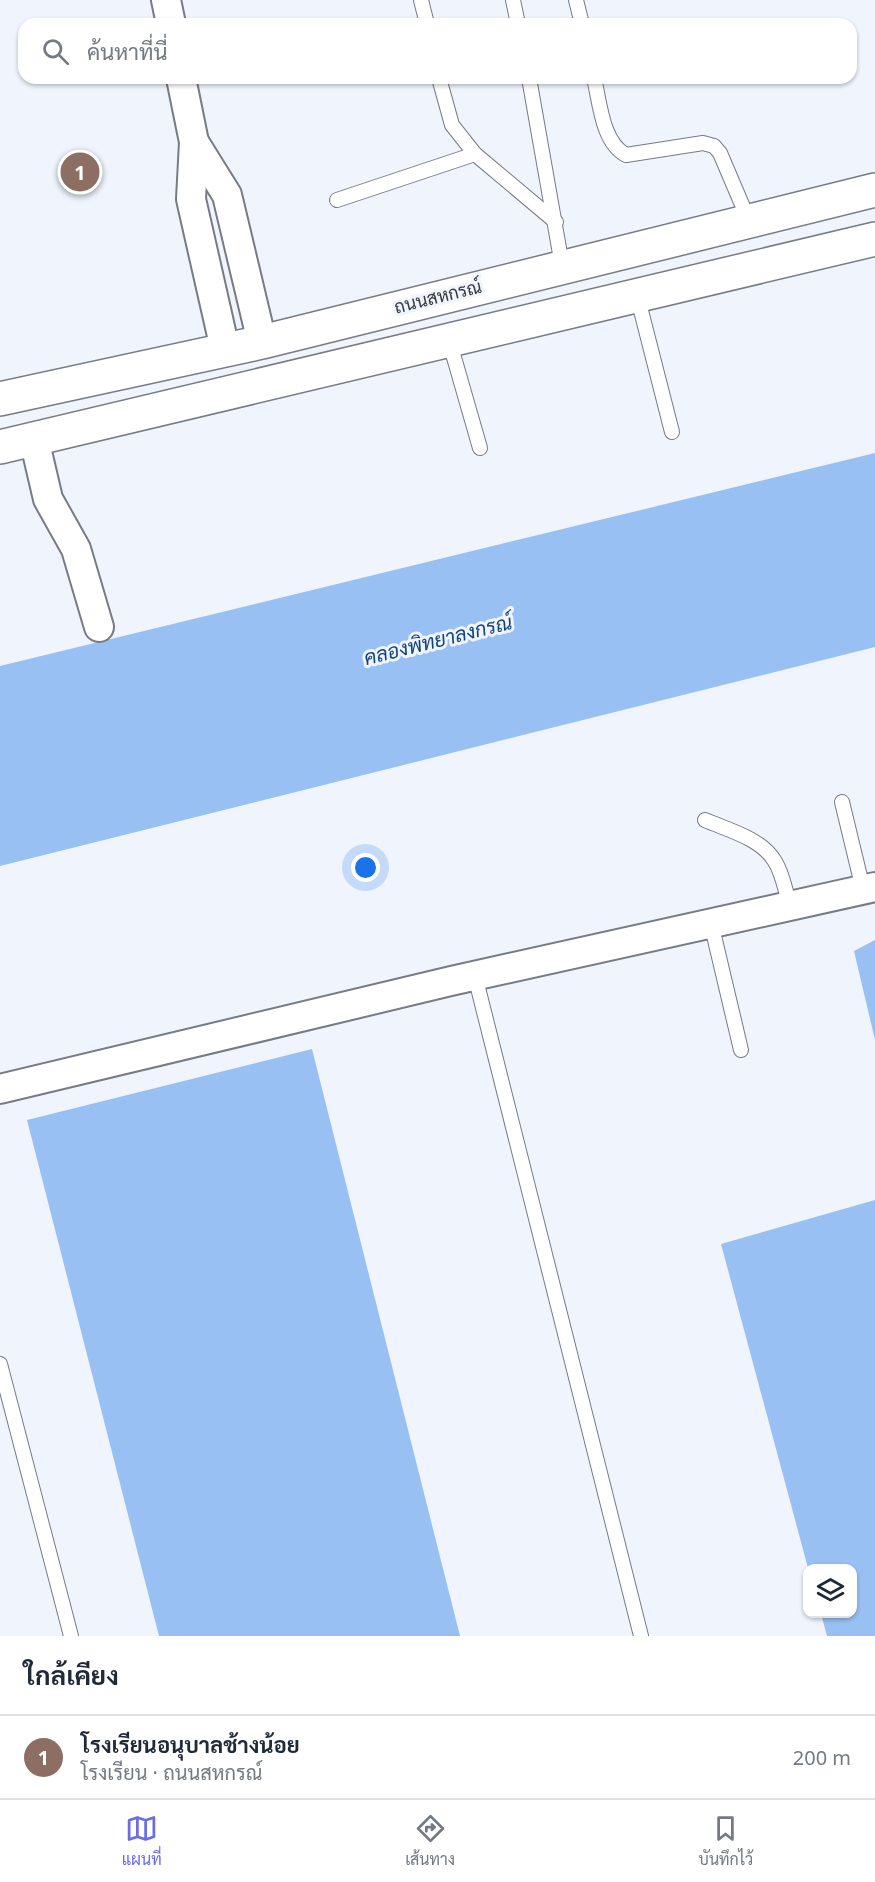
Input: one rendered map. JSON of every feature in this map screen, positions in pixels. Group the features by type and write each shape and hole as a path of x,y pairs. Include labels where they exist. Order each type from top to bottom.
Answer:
{"main road":[{"name":"ถนนสหกรณ์","path":"0,399 262,342 562,265 875,190"},
{"path":"0,447 875,239"},
{"path":"357,317 366,359"}],"street":[{"path":"166,0 170,18"},
{"path":"182,84 194,142 191,199 225,349"},
{"path":"194,142 227,195 262,342"},
{"path":"34,439 48,499 76,549 99,627"},
{"path":"0,1089 475,976 869,888"}],"lane":[{"path":"421,0 426,18"},
{"path":"513,0 517,18"},
{"path":"576,0 580,18"},
{"path":"441,84 452,125 475,154 556,222"},
{"path":"530,84 562,265"},
{"path":"595,84 606,130 615,149 626,155 703,143 714,146 720,153 749,221"},
{"path":"338,200 475,154"},
{"path":"637,295 672,432"},
{"path":"449,340 480,448"},
{"path":"842,802 869,888"},
{"path":"705,820 748,838 770,854 780,870 790,905"},
{"path":"711,923 741,1050"},
{"path":"475,976 640,1636"},
{"path":"0,1364 71,1636"}],"water":[{"name":"คลองพิทยาลงกรณ์","path":"875,453 875,647 0,866 0,666"},
{"path":"875,940 875,1040 854,951"},
{"path":"312,1049 460,1636 159,1636 27,1120"},
{"path":"875,1200 875,1636 827,1636 822,1618 857,1618 857,1564 807,1564 721,1244"}],"place":[{"name":"โรงเรียนอนุบาลช้างน้อย","path":"80,172"}]}
